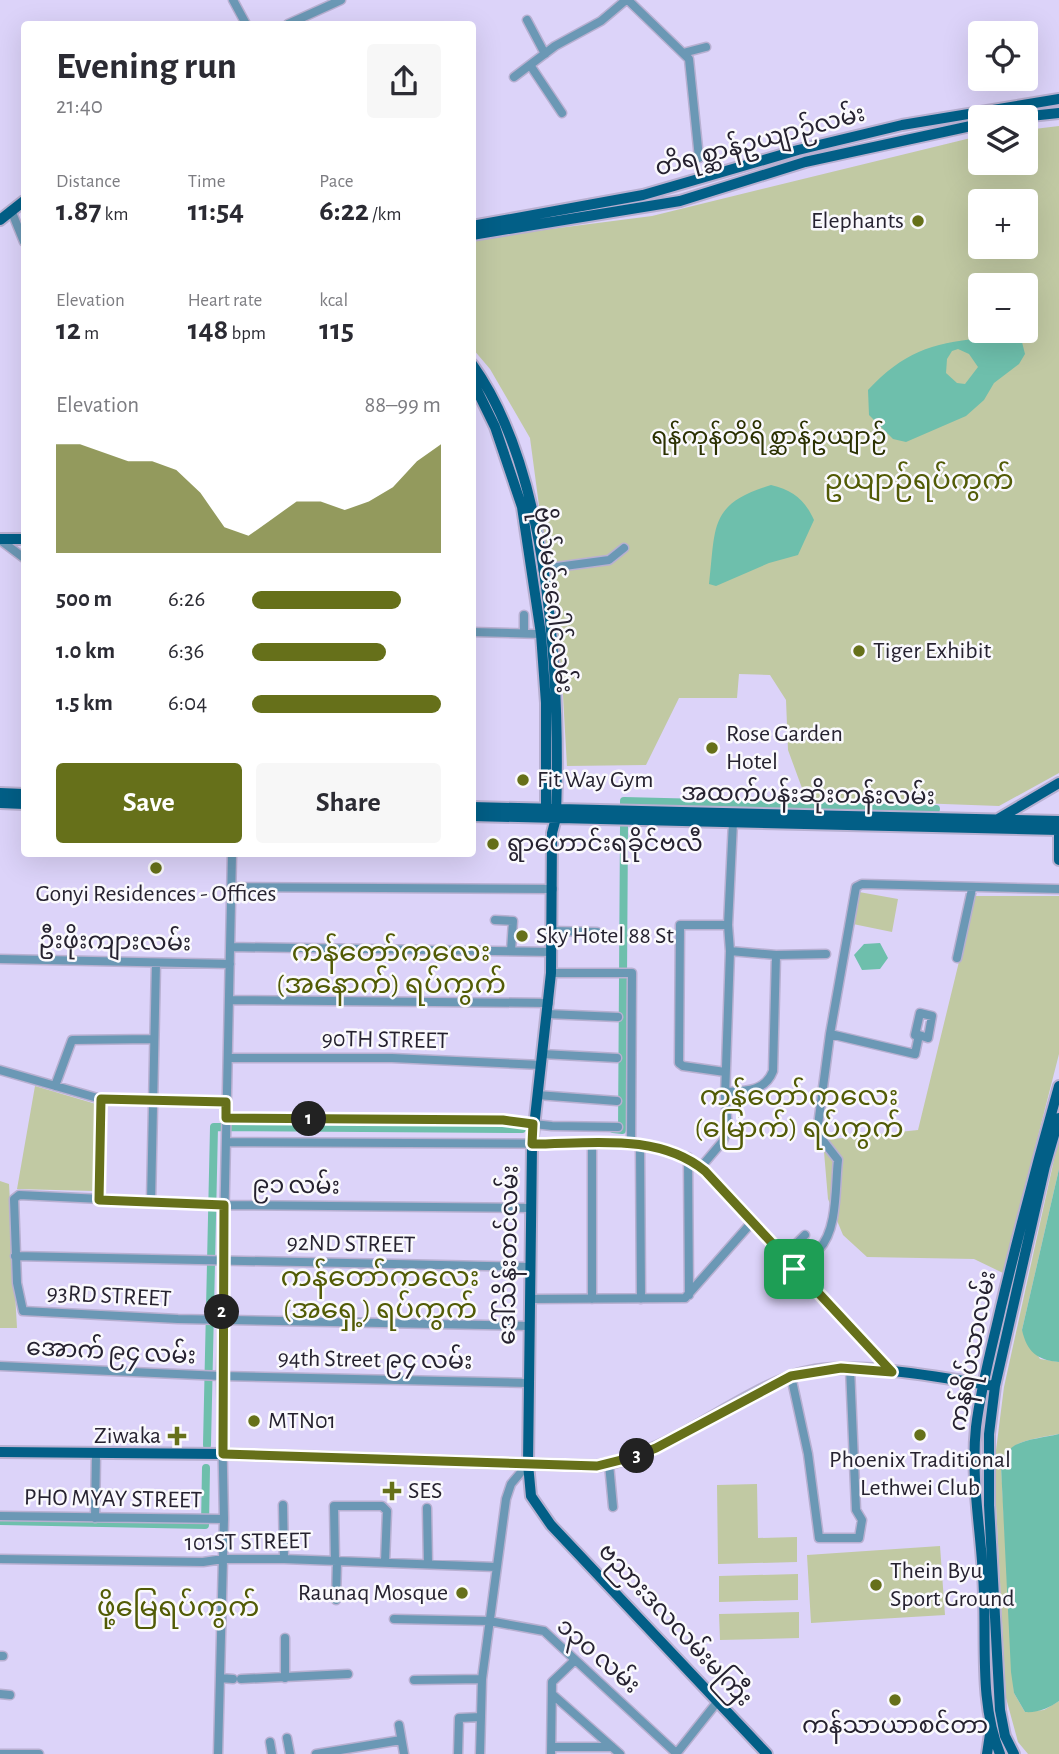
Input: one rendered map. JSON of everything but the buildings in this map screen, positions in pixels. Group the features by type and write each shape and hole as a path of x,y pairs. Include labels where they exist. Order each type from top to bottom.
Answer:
{"main road":[{"name":"တိရစ္ဆာန်ဥယျာဉ်လမ်း","path":"476,225 643,195 798,150 902,125 1059,99"},
{"path":"1038,115 1059,113"},
{"name":"တိရစ္ဆာန်ဥယျာဉ်လမ်း","path":"476,234 680,201 805,162 968,127"},
{"path":"0,220 21,203"},
{"path":"476,377 517,449 542,569 543,629 557,705 556,767 551,814"},
{"name":"ဗိုလ်မင်းဂေါင်လမ်း","path":"476,380 522,506 543,629 551,814"},
{"path":"0,540 21,539"},
{"path":"995,821 1011,814 1059,783"},
{"path":"0,793 21,794"},
{"path":"0,803 21,804"},
{"name":"အထက်ပန်းဆိုးတန်းလမ်း","path":"476,807 551,814"},
{"name":"အထက်ပန်းဆိုးတန်းလမ်း","path":"476,816 551,814 853,821 961,824 1059,831"},
{"name":"ဒေါ်သိန်းတင်လမ်း","path":"528,1464 532,1144 551,973 551,814"},
{"name":"အထက်ပန်းဆိုးတန်းလမ်း","path":"961,824 1059,821"},
{"path":"1059,831 1059,860"},
{"name":"ကန်ရိပ်သာလမ်း","path":"1007,1753 990,1724 975,1465 976,1428 983,1384 1034,1165 1059,1086"},
{"path":"1007,1753 1000,1710 989,1504 989,1434 995,1386 1045,1166 1059,1118"},
{"path":"0,1452 223,1454 609,1464 656,1448 791,1376 850,1368 995,1386"},
{"name":"ဗညားဒလလမ်းမကြီး","path":"528,1464 531,1496 551,1525 766,1754"},
{"path":"987,1754 990,1724"}],"street":[{"path":"233,0 244,21"},
{"path":"302,21 341,0"},
{"path":"514,77 545,54 601,21 627,0 683,53 692,69 699,158"},
{"path":"527,20 545,54"},
{"path":"683,53 706,47"},
{"path":"530,65 562,113"},
{"path":"11,210 21,235"},
{"path":"0,540 21,556"},
{"path":"542,569 610,560 624,548"},
{"path":"524,615 524,633"},
{"path":"476,632 524,633 543,629"},
{"path":"701,1167 723,1142 728,1128 725,1072 733,818"},
{"path":"218,1754 225,1519 221,1376 232,857"},
{"path":"778,1284 820,1249 826,1240 831,1221 838,1160 817,1133 830,1034 856,887 863,884 972,889 1059,889"},
{"path":"231,887 553,890"},
{"path":"957,958 972,889"},
{"path":"495,920 513,922 511,951"},
{"path":"725,1072 683,1066 679,1063 679,931 680,925 728,925"},
{"path":"552,931 597,932"},
{"path":"230,947 552,953"},
{"path":"730,951 776,955 826,954"},
{"path":"725,1092 758,1088 766,1083 773,1071 776,955"},
{"name":"ဦးဖိုးကျားလမ်း","path":"0,959 230,964"},
{"path":"151,1202 156,962"},
{"path":"551,973 632,973 631,1144"},
{"path":"229,1000 548,1009 618,1017"},
{"path":"830,1034 915,1054 919,1035"},
{"path":"55,1086 72,1040 153,1039"},
{"name":"90TH STREET","path":"228,1058 617,1058"},
{"path":"0,1070 101,1099 226,1102"},
{"path":"537,1096 617,1101"},
{"path":"99,1200 101,1099"},
{"path":"226,1118 496,1120 618,1127"},
{"path":"226,1142 631,1144 667,1149 688,1157 701,1167 892,1372"},
{"path":"592,1144 592,1299"},
{"path":"640,1145 641,1299"},
{"path":"687,1297 688,1157"},
{"name":"၉၁ လမ်း","path":"15,1256 14,1199 19,1195 224,1205 531,1208"},
{"path":"530,1299 687,1297 752,1222"},
{"path":"783,1256 804,1235"},
{"name":"92ND STREET","path":"15,1256 530,1267"},
{"name":"93RD STREET","path":"15,1256 23,1311 194,1320 529,1326"},
{"name":"အောက် ၉၄ လမ်း","path":"0,1366 221,1376"},
{"path":"791,1376 808,1454 819,1538 859,1538 862,1520 856,1510 850,1368"},
{"name":"94th Street ၉၄ လမ်း","path":"221,1376 528,1383"},
{"path":"94,1518 96,1454"},
{"path":"480,1754 482,1679 506,1499 511,1484 528,1464"},
{"path":"609,1464 613,1507"},
{"path":"283,1505 284,1559"},
{"path":"336,1601 334,1506 382,1506 387,1511 385,1562"},
{"path":"427,1508 428,1564"},
{"name":"PHO MYAY STREET","path":"0,1516 225,1519"},
{"name":"101ST STREET","path":"0,1559 202,1563 223,1559 284,1559 496,1567"},
{"name":"၁၃၀ လမ်း","path":"394,1619 489,1621 544,1631 676,1754"},
{"path":"285,1639 285,1678"},
{"path":"575,1660 552,1682 552,1751 612,1748"},
{"path":"220,1678 348,1674"},
{"path":"414,1680 482,1679"},
{"path":"0,1694 10,1695"},
{"path":"552,1694 620,1754"},
{"path":"676,1754 718,1700"},
{"path":"458,1754 459,1717 481,1717"},
{"path":"399,1725 404,1754"},
{"path":"288,1738 290,1754"},
{"path":"316,1754 401,1740"},
{"path":"270,1742 272,1754"},
{"path":"0,1754 39,1754"}],"green space":[{"name":"ရန်ကုန်တိရိစ္ဆာန်ဥယျာဉ်","path":"1059,126 1059,773 999,806 806,799 788,750 786,700 770,675 739,674 737,698 679,698 646,765 567,766 562,678 530,438 490,369 476,353 476,238 652,216 968,139 968,175 1038,175 1038,129"},
{"path":"859,892 898,899 892,932 853,924"},
{"path":"975,896 1059,896 1059,1054 1003,1273 974,1259 867,1257 843,1235 828,1199 823,1140 918,1130"},
{"path":"35,1086 96,1104 94,1191 17,1189"},
{"path":"1059,1137 1059,1169 1022,1330 1040,1359 1059,1362 1059,1434 1015,1445 1004,1457 1001,1466 1014,1693 1025,1712 1044,1710 1059,1701 1059,1754 1028,1754 1018,1742 1006,1698 994,1466 1004,1387"},
{"path":"0,1181 9,1184 17,1328 0,1328"},
{"path":"757,1484 758,1538 797,1537 797,1562 718,1564 717,1485"},
{"name":"Thein Byu Sport Ground","path":"940,1546 945,1615 811,1623 807,1555"},
{"path":"798,1574 798,1600 719,1602 719,1576"},
{"path":"799,1612 799,1638 720,1640 719,1614"}],"shaded area":[{"path":"968,340 968,343 1022,343 1025,354 1019,364 994,383 984,400 966,416 906,442 893,439 869,415 868,390 906,358 946,343","holes":["958,349 969,354 978,367 965,384 957,383 946,373 947,359 952,351"]},
{"path":"771,485 797,497 814,520 798,555 769,563 716,586 709,584 719,520 736,500"},
{"path":"880,943 888,958 880,969 862,970 854,955 864,944"},
{"path":"1059,1169 1059,1362 1034,1354 1022,1330"},
{"path":"1059,1434 1059,1701 1043,1710 1025,1712 1014,1693 1011,1672 1001,1466 1004,1457 1015,1445"}],"waterway":[{"path":"624,806 624,801 936,809"},
{"path":"613,1129 622,1130 624,827"},
{"path":"207,1445 214,1127 522,1129"},
{"path":"0,1521 205,1525 206,1468"}],"place":[{"name":"Elephants","path":"918,221"},
{"name":"Tiger Exhibit","path":"859,651"},
{"name":"Rose Garden Hotel","path":"712,748"},
{"name":"Fit Way Gym","path":"523,780"},
{"name":"ရွာဟောင်းရခိုင်ဗလီ","path":"493,844"},
{"name":"Gonyi Residences - Offices","path":"156,868"},
{"name":"Sky Hotel 88 St","path":"522,936"},
{"name":"MTN01","path":"254,1421"},
{"name":"Phoenix Traditional Lethwei Club","path":"920,1435"},
{"name":"Ziwaka","path":"177,1436"},
{"name":"SES","path":"392,1491"},
{"name":"Thein Byu Sport Ground","path":"876,1585"},
{"name":"Raunaq Mosque","path":"462,1593"},
{"name":"ကန်သာယာစင်တာ","path":"895,1700"}],"district":[{"name":"ဥယျာဉ်ရပ်ကွက်","path":"919,481"},
{"name":"ကန်တော်ကလေး (အနောက်) ရပ်ကွက်","path":"391,969"},
{"name":"ကန်တော်ကလေး (မြောက်) ရပ်ကွက်","path":"799,1113"},
{"name":"ကန်တော်ကလေး (အရှေ့) ရပ်ကွက်","path":"380,1294"},
{"name":"ဖို့မြေရပ်ကွက်","path":"178,1608"}],"route":[{"path":"101,1099 226,1102 226,1118 503,1120 533,1124 532,1144 631,1144 667,1149 688,1157 705,1171 794,1269 892,1372 841,1368 791,1376 656,1448 597,1466 339,1460 223,1454 221,1376 224,1205 99,1200 101,1099"}]}
